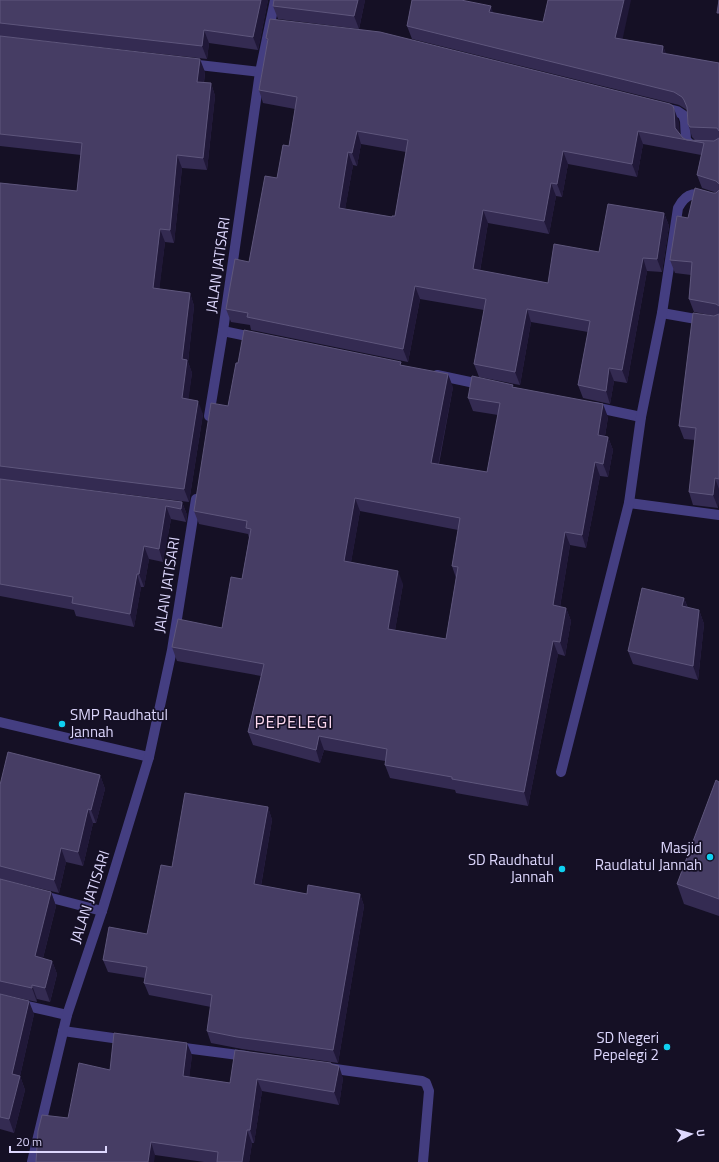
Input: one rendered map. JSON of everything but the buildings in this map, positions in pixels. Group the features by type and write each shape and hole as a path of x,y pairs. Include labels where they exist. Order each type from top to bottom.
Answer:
{"street":[{"name":"JALAN JATISARI","path":"208,424 223,331 260,72 274,25 275,0"},
{"path":"181,63 260,72"},
{"path":"654,105 676,111 683,115 685,121 686,140 692,146 719,147"},
{"path":"560,772 628,504 641,417 662,313 678,208 686,196 694,194 719,200"},
{"path":"662,313 719,323"},
{"path":"223,331 270,340"},
{"path":"425,372 494,387"},
{"path":"587,406 641,417"},
{"name":"JALAN JATISARI","path":"32,1162 67,1015 102,911 149,756 172,650 190,509 198,486"},
{"path":"628,504 719,515"},
{"path":"0,722 149,756"},
{"path":"32,893 102,911"},
{"path":"0,1000 67,1015"},
{"path":"63,1031 134,1041"},
{"path":"165,1045 258,1058"},
{"path":"321,1067 422,1081 426,1083 429,1091 423,1162"}],"place":[{"name":"SMP Raudhatul Jannah","path":"62,724"},
{"name":"Masjid Raudlatul Jannah","path":"710,857"},
{"name":"SD Raudhatul Jannah","path":"562,869"},
{"name":"SD Negeri Pepelegi 2","path":"667,1047"}],"district":[{"name":"PEPELEGI","path":"294,722"}]}
